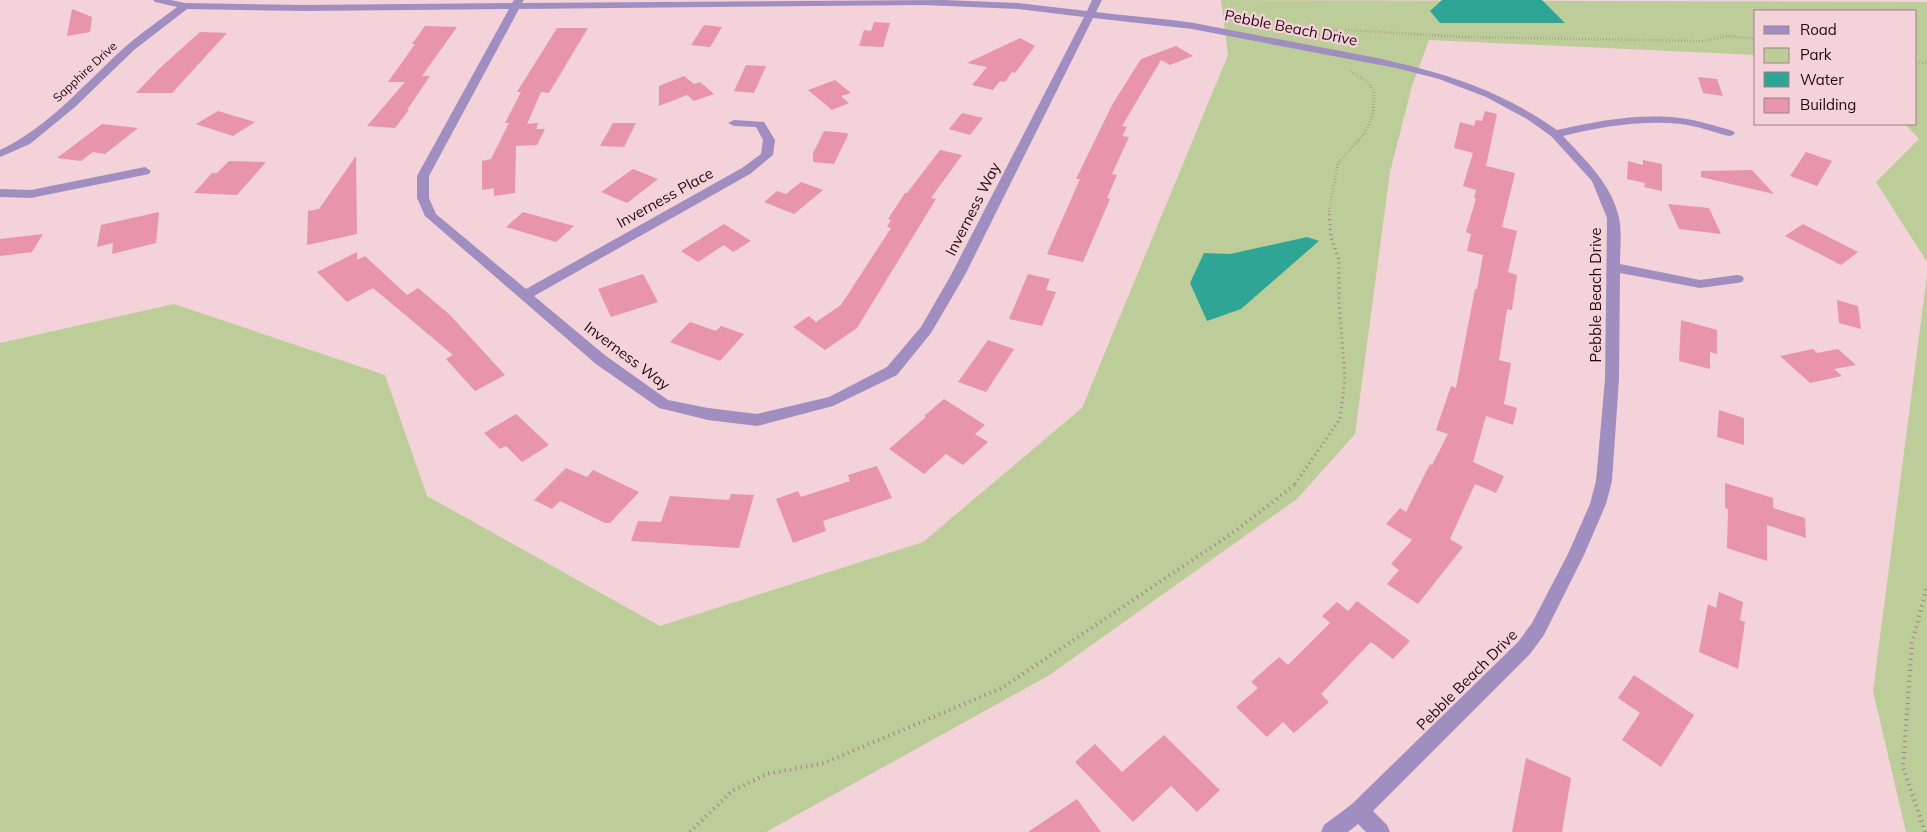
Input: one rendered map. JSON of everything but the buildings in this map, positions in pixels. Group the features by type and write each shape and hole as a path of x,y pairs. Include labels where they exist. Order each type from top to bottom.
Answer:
{"street":[{"name":"Pebble Beach Drive","path":"158,0 186,6 304,8 517,3 923,2 1018,6 1192,26 1397,65 1443,77 1490,96 1555,134 1597,180 1607,201 1612,218 1614,267 1612,379 1604,481 1598,504 1576,555 1538,629 1524,648 1359,811 1331,832"},
{"name":"Inverness Way","path":"517,3 423,176 423,198 431,216 602,360 664,404 708,414 758,420 833,401 892,371 926,330 958,275 1098,0"},
{"name":"Sapphire Drive","path":"0,154 26,142 71,105 130,48 186,6"},
{"path":"1555,134 1594,125 1633,120 1681,121 1729,133"},
{"name":"Inverness Place","path":"525,295 746,171 766,155 769,140 760,124 734,123"},
{"path":"0,193 32,194 145,171"},
{"path":"1614,267 1700,284 1736,279"},
{"path":"1359,811 1380,832"}],"path":[{"path":"1308,49 1318,33 1345,30 1402,34 1694,40 1727,36 1754,39"},
{"path":"690,832 732,791 767,774 824,763 1002,688 1234,532 1299,481 1340,419 1346,379 1339,302 1339,260 1331,238 1328,216 1338,163 1365,133 1372,115 1374,92 1368,82 1349,70"},
{"path":"1925,832 1903,767 1912,644 1927,586"}],"green space":[{"path":"1221,0 1927,2 1927,262 1876,182 1919,139 1906,125 1917,125 1917,10 1754,10 1754,55 1429,40 1412,86 1390,172 1355,434 1297,499 1048,676 766,832 0,832 0,343 174,304 385,375 427,496 660,626 923,542 1082,408 1228,55"},
{"path":"1927,275 1927,832 1906,832 1873,691"}],"water":[{"path":"1442,0 1542,0 1565,23 1440,23 1430,11"},
{"path":"1307,237 1319,241 1241,309 1207,321 1190,283 1204,253 1230,254"}]}
